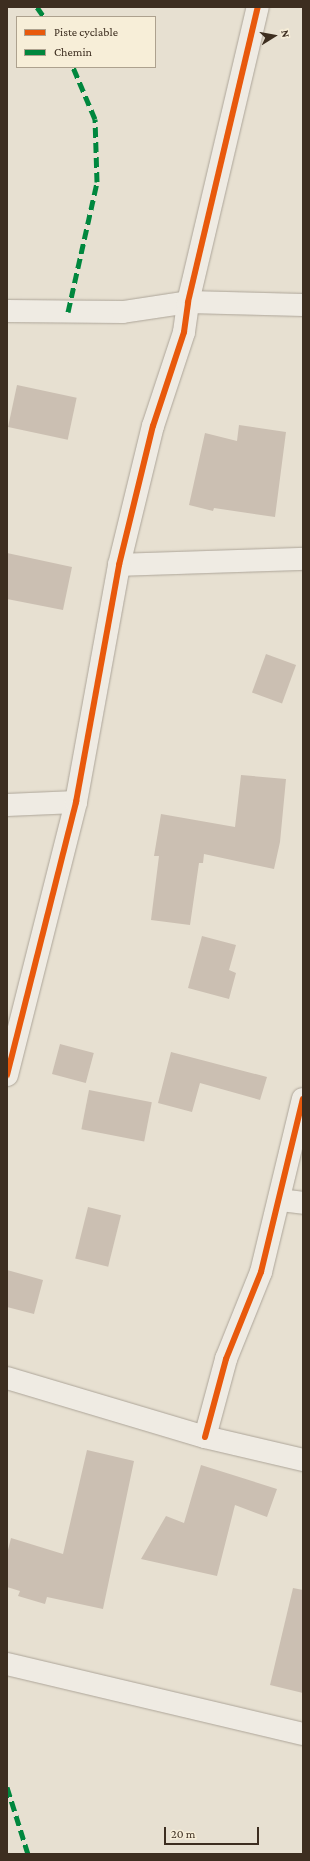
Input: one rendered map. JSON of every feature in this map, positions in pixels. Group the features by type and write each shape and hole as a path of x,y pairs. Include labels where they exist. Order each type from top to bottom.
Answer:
{"street":[{"path":"7,1075 76,802 119,565 153,426 184,332 188,302 258,7"},
{"path":"7,311 123,312 188,302 303,305"},
{"path":"119,565 303,559"},
{"path":"7,806 76,802"},
{"path":"205,1437 226,1359 261,1272 280,1200 303,1100"},
{"path":"280,1200 303,1203"},
{"path":"7,1378 205,1437 303,1460"},
{"path":"7,1664 303,1734"}],"building":[{"path":"17,385 77,398 68,440 8,427"},
{"path":"239,425 286,432 275,517 214,508 213,511 189,505 205,433 237,441"},
{"path":"7,553 72,567 63,610 7,599"},
{"path":"266,654 296,665 282,703 252,693"},
{"path":"241,775 286,779 280,842 274,869 204,854 203,863 199,863 190,925 151,920 159,856 154,856 161,814 235,827"},
{"path":"202,936 236,945 229,970 236,973 229,999 188,988"},
{"path":"60,1044 94,1053 86,1083 52,1074"},
{"path":"171,1052 267,1077 260,1100 200,1083 192,1112 158,1103"},
{"path":"89,1090 152,1102 144,1141 81,1129"},
{"path":"88,1207 121,1215 108,1267 75,1258"},
{"path":"7,1270 43,1280 34,1314 7,1307"},
{"path":"87,1450 134,1461 103,1609 47,1597 45,1604 18,1596 20,1591 7,1587 7,1554 11,1538 63,1554"},
{"path":"201,1465 277,1489 267,1517 235,1505 217,1576 141,1559 166,1516 184,1523"},
{"path":"293,1588 303,1590 303,1693 270,1685"}],"marked path":[{"path":"37,7 43,16"},
{"path":"68,312 97,182 95,119 73,68"},
{"path":"7,1787 28,1854"}],"cycle path":[{"path":"7,1075 76,802 119,565 153,426 184,332 188,302 258,7"},
{"path":"205,1437 226,1359 261,1272 303,1099"}]}
